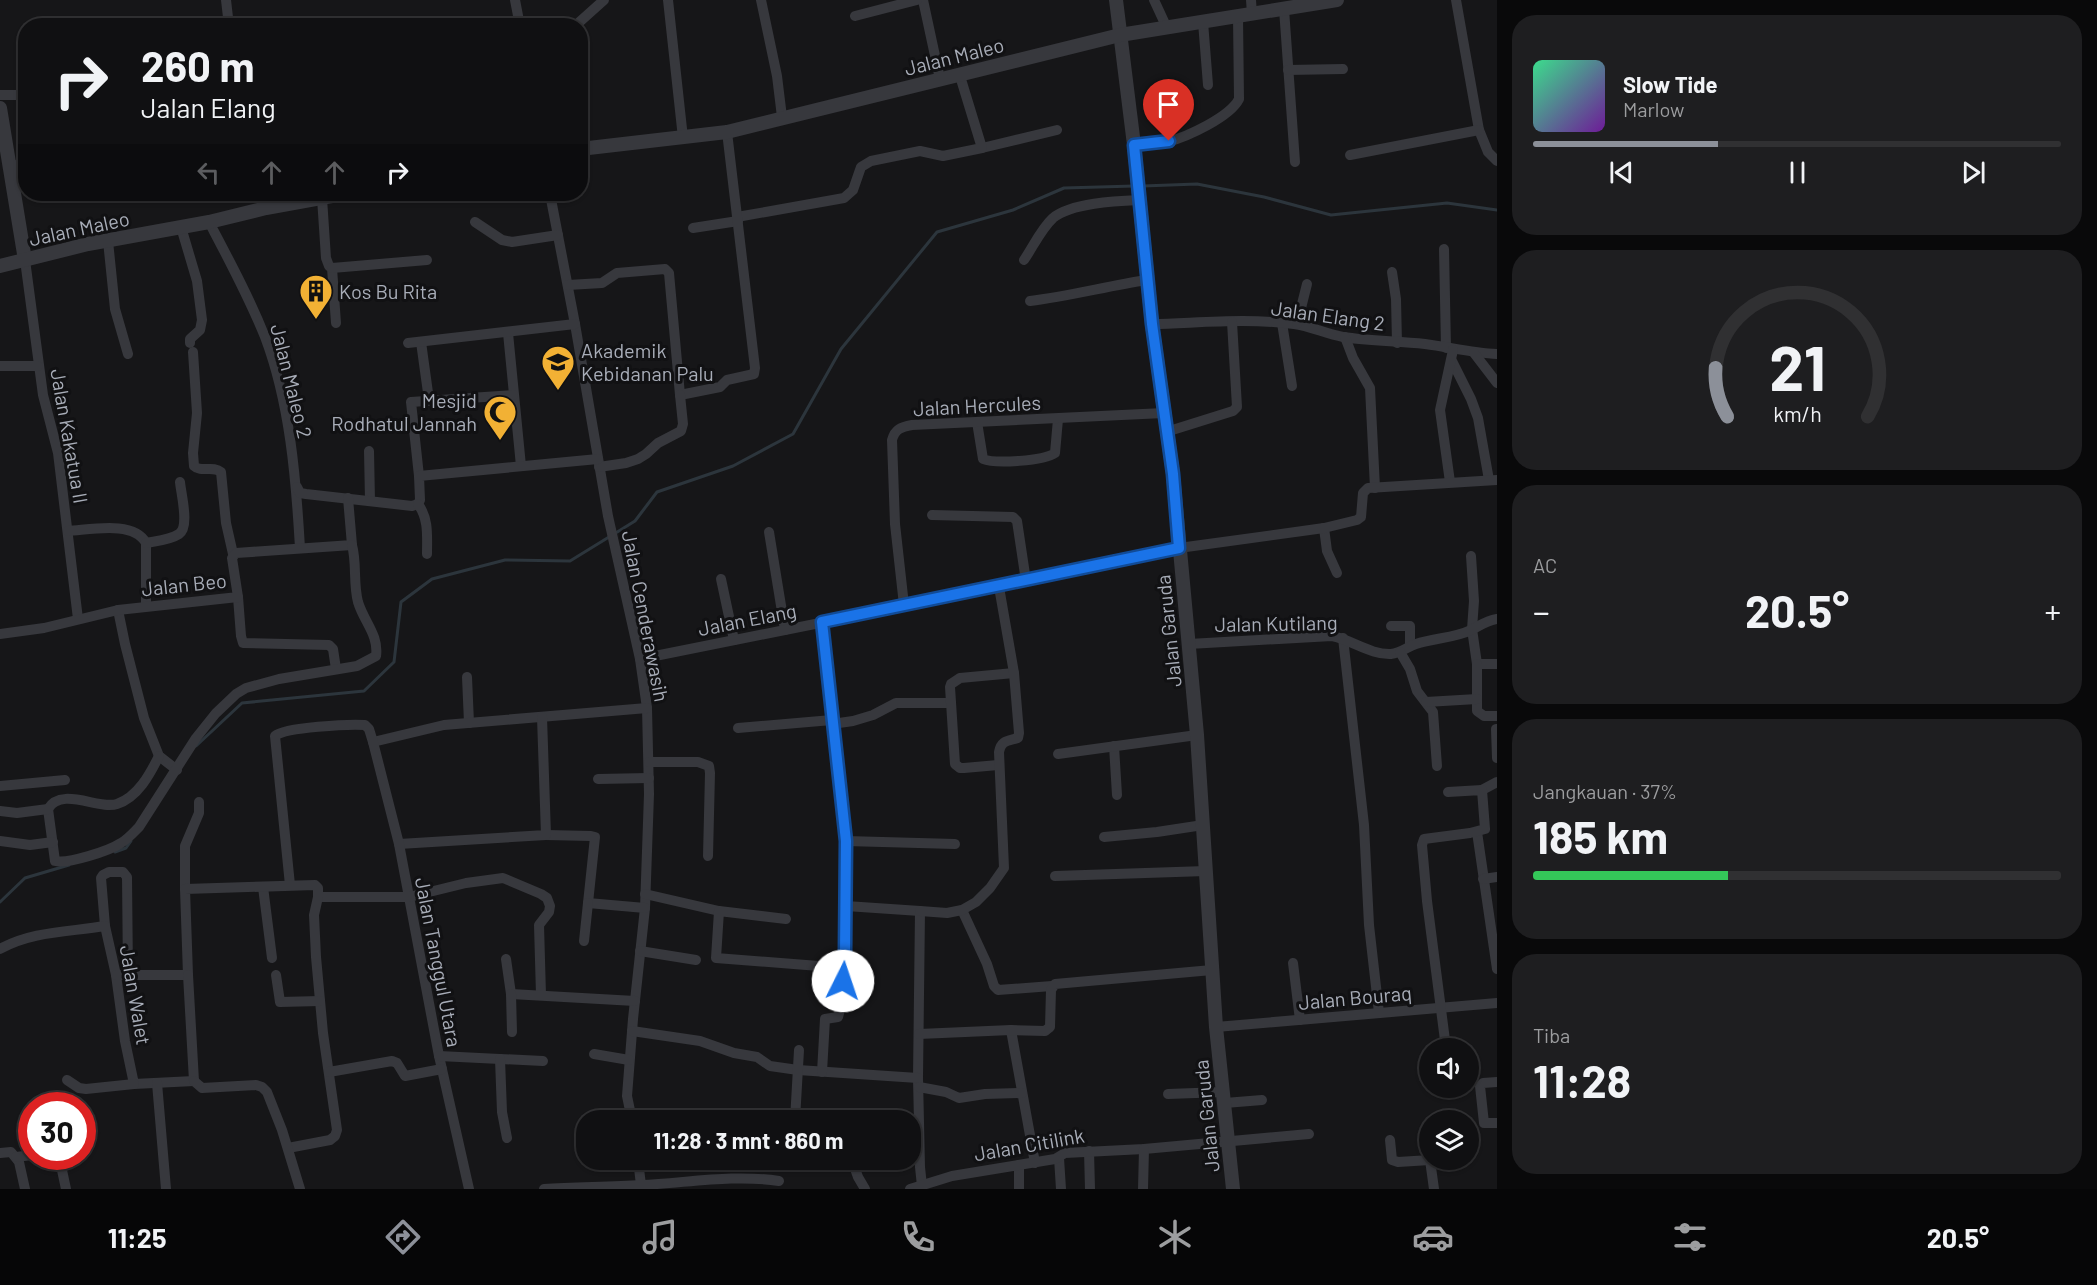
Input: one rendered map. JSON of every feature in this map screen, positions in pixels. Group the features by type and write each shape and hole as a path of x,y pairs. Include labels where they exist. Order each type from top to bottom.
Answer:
{"street":[{"path":"226,0 228,18"},
{"path":"515,0 518,18"},
{"path":"584,18 604,0"},
{"path":"668,0 682,138"},
{"path":"761,0 777,76 782,117"},
{"path":"855,16 917,0"},
{"path":"924,0 940,79"},
{"name":"Jalan Garuda","path":"1116,0 1137,171 1152,324 1173,474 1197,735 1216,1027 1233,1189"},
{"path":"1154,0 1167,28"},
{"path":"1134,145 1174,140 1220,118 1236,105 1239,99 1245,16 1251,0"},
{"name":"Jalan Maleo","path":"588,148 727,132 960,76 1120,34 1245,16 1292,5 1336,0"},
{"path":"1455,0 1479,130 1488,152 1497,160"},
{"path":"1292,5 1288,70 1295,162"},
{"path":"1203,22 1208,85"},
{"path":"1288,70 1343,69"},
{"path":"960,76 982,148"},
{"path":"0,95 18,95"},
{"path":"0,108 25,260"},
{"path":"693,228 844,198 853,190 861,167 871,161 921,151 943,156 1057,130"},
{"path":"1350,155 1479,130"},
{"path":"680,395 720,387 727,380 752,375 755,370 727,132"},
{"path":"8,166 18,165"},
{"path":"1024,260 1047,225 1058,215 1083,206 1138,196"},
{"path":"266,201 266,208"},
{"name":"Jalan Maleo","path":"0,266 297,201"},
{"path":"316,201 326,258 332,268 336,323"},
{"name":"Jalan Cenderawasih","path":"551,201 608,516 640,659 647,708 649,778 645,908 629,1060 627,1096 630,1110"},
{"name":"Jalan Maleo 2","path":"209,222 247,295 270,352 285,413 297,487 300,548"},
{"path":"475,222 502,240 512,242 558,235"},
{"path":"181,227 197,281 202,320 202,326 190,339 197,413 194,466 198,469 215,469 221,472 226,523 233,554"},
{"path":"108,241 115,309 128,354"},
{"path":"1444,249 1451,353 1440,410 1449,482"},
{"name":"Jalan Kakatua II","path":"25,260 38,366 47,414 58,453 78,619"},
{"path":"332,268 427,260"},
{"path":"419,476 521,466 626,463 638,459 651,451 658,443 681,431 683,424 668,271 662,269 617,273 602,283 568,285"},
{"path":"1392,272 1396,299 1397,343"},
{"path":"1030,301 1147,280"},
{"path":"1297,324 1307,284"},
{"path":"1167,432 1233,411 1237,407 1232,322"},
{"name":"Jalan Elang 2","path":"1152,324 1232,322 1297,324 1345,337 1397,343 1451,353 1497,354"},
{"path":"1282,323 1292,386"},
{"path":"408,344 575,324"},
{"path":"508,333 521,466"},
{"path":"1345,337 1353,358 1370,388 1375,488 1493,480 1478,418 1451,353"},
{"path":"422,342 429,400"},
{"path":"1474,353 1497,383"},
{"path":"0,366 38,366"},
{"path":"418,504 420,500 419,476 410,404 413,401 513,395"},
{"name":"Jalan Hercules","path":"904,605 895,524 892,440 894,432 912,425 1164,413"},
{"path":"977,422 983,459 996,461 1051,456 1055,453 1058,419"},
{"path":"369,451 370,501"},
{"path":"146,543 178,535 183,530 185,520 180,482"},
{"path":"297,487 300,493 306,494 412,506 418,504"},
{"name":"Jalan Elang","path":"640,659 999,587 1179,548 1324,528 1359,519 1363,493 1368,488 1375,488"},
{"path":"159,756 143,783 125,800 106,806 94,801 54,801 48,809 54,858 57,862 112,848 130,837 177,770 196,738 216,713 236,694 246,688 279,679 357,666 376,656 373,631 362,612 355,587 348,498"},
{"path":"418,504 427,524 427,554"},
{"path":"932,515 1013,517 1017,521 1026,581"},
{"path":"68,531 121,528 137,533 146,543 146,606"},
{"path":"1324,528 1327,551 1337,573"},
{"path":"769,532 785,630"},
{"name":"Jalan Beo","path":"0,634 44,628 118,610 238,597 233,554 352,545"},
{"path":"1471,556 1476,699 1479,714 1497,716"},
{"path":"721,579 734,640"},
{"path":"846,906 947,913 962,910 976,902 990,888 1004,868 998,765 1000,746 1004,742 1019,737 1014,673 999,587"},
{"path":"238,597 243,643 329,645 333,649 336,669"},
{"path":"118,610 144,718 159,756 177,770"},
{"name":"Jalan Kutilang","path":"1189,644 1332,636 1380,653 1405,649 1472,629 1485,621 1497,619"},
{"path":"822,622 846,841 846,906 841,1004 838,1017 825,1019 822,1072"},
{"path":"1391,626 1410,626 1405,649 1417,691 1433,712 1437,766"},
{"path":"1343,638 1364,825 1369,925 1378,1013"},
{"path":"1476,664 1497,664"},
{"path":"998,765 964,768 957,766 954,759 951,684 956,679 1014,673"},
{"path":"467,677 469,723"},
{"path":"1426,702 1476,699"},
{"path":"738,728 853,721 873,715 896,703 951,703"},
{"path":"290,885 275,736 281,732 365,725 378,741 444,725 647,708"},
{"path":"542,717 546,835"},
{"path":"1496,729 1497,758"},
{"path":"1058,754 1197,735"},
{"name":"Jalan Tanggul Utara","path":"378,741 403,843 409,897 441,1069 469,1189"},
{"path":"1114,746 1117,795"},
{"path":"649,762 698,762 709,766 708,856"},
{"path":"598,779 649,778"},
{"path":"0,786 65,780"},
{"path":"1448,792 1482,790 1497,782"},
{"path":"1445,1038 1422,845 1424,838 1477,832 1485,829 1482,790"},
{"path":"194,1082 188,975 185,846 199,813 200,802"},
{"path":"0,811 17,813 48,809"},
{"path":"1104,837 1203,825"},
{"path":"1477,832 1483,879 1494,934 1497,969"},
{"path":"403,843 546,835 595,837 584,941"},
{"path":"0,841 30,845 53,842"},
{"path":"846,841 955,844"},
{"path":"1055,876 1206,871"},
{"path":"105,926 101,878 103,874 110,872 123,872 127,877 128,975"},
{"path":"1483,879 1497,877"},
{"path":"318,897 409,897 503,878 547,898 550,906 549,912 539,925 541,995"},
{"path":"185,889 290,885 315,885 318,888 314,915 320,1001 337,1130 335,1136 330,1140 288,1148"},
{"path":"263,887 272,958"},
{"path":"645,894 719,911 786,920"},
{"path":"588,903 645,908"},
{"path":"962,910 987,964 994,986 998,990 1212,970"},
{"path":"719,911 717,958 844,968"},
{"path":"916,1110 920,911"},
{"name":"Jalan Walet","path":"0,949 24,938 65,930 105,926 116,975 125,1041 134,1084"},
{"path":"640,951 696,960"},
{"path":"506,959 511,994 512,1032"},
{"path":"1293,963 1300,1020"},
{"path":"116,975 188,975"},
{"path":"276,975 279,1002 320,1001"},
{"path":"919,1034 1011,1030 1045,1031 1050,1027 1052,986"},
{"path":"511,994 635,1000"},
{"name":"Jalan Bouraq","path":"1216,1027 1497,1003"},
{"path":"1011,1030 1035,1163"},
{"path":"632,1031 700,1041 734,1053 757,1057 770,1066 918,1083 959,1098 985,1094 1022,1093"},
{"path":"796,1110 799,1050"},
{"path":"594,1054 629,1060"},
{"path":"439,1056 543,1061"},
{"path":"500,1059 502,1112 507,1138"},
{"path":"329,1072 392,1061 397,1063 405,1076 441,1069"},
{"path":"68,1080 79,1088 86,1089 134,1084 194,1082 202,1088 262,1087 267,1092 288,1148 300,1189"},
{"path":"1497,1082 1483,1083 1480,1086 1484,1123 1497,1123"},
{"path":"157,1083 166,1189"},
{"path":"1168,1094 1262,1100"},
{"name":"Jalan Citilink","path":"910,1189 952,1176 1059,1158 1065,1153 1144,1149 1309,1134"},
{"path":"1390,1140 1392,1160 1398,1162 1419,1160"},
{"path":"1143,1189 1144,1149"},
{"path":"1089,1151 1090,1189"},
{"path":"0,1153 11,1152 16,1157 25,1189"},
{"path":"1059,1158 1061,1189"},
{"path":"1019,1165 1019,1189"},
{"path":"62,1170 66,1189"},
{"path":"639,1170 641,1185"},
{"path":"856,1170 865,1189"},
{"path":"920,1170 922,1186"},
{"path":"1431,1170 1434,1189"},
{"path":"952,1176 954,1189"},
{"path":"544,1189 721,1184 760,1178 779,1181"}],"waterway":[{"path":"1143,186 1197,184 1264,197 1331,215 1447,203 1497,210"},
{"path":"614,534 635,521 657,492 733,466 793,434 841,349 937,232 1013,210 1064,188 1134,186"},
{"path":"196,746 242,703 364,691 394,662 401,602 432,579 505,560 570,561 609,537"},
{"path":"115,852 126,848 131,841"},
{"path":"0,902 25,878 69,865"}],"place":[{"name":"Kos Bu Rita","path":"316,320"},
{"name":"Akademik Kebidanan Palu","path":"558,391"},
{"name":"Mesjid Rodhatul Jannah","path":"500,441"}],"route":[{"path":"843,981 846,841 822,622 1179,548 1173,474 1152,324 1134,145 1169,141"}]}
